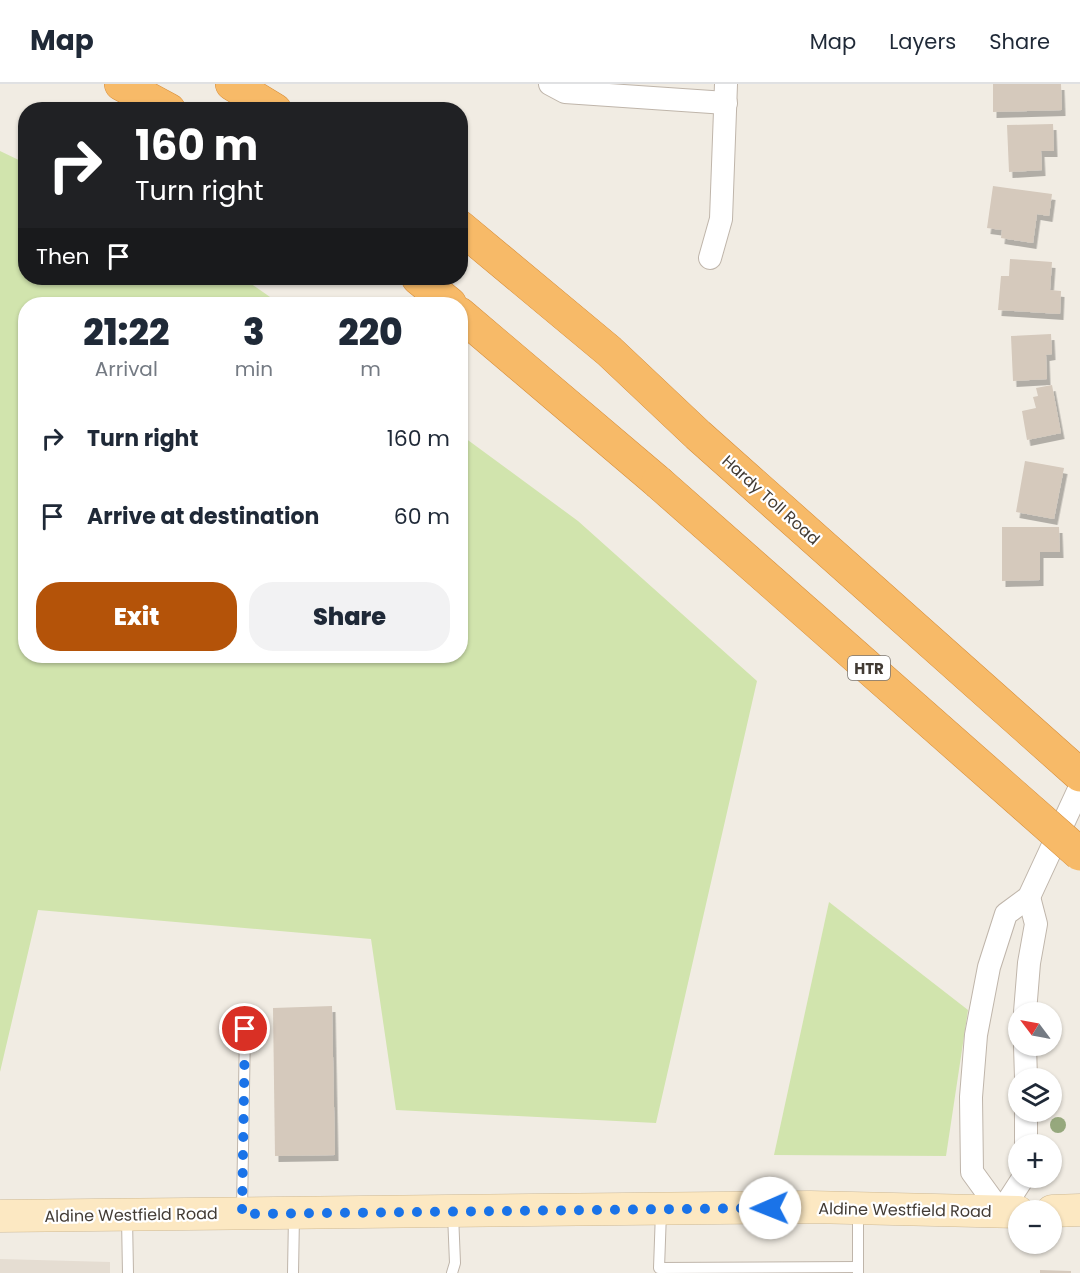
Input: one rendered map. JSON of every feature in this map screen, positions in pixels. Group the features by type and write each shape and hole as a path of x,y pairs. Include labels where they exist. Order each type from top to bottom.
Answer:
{"highway":[{"path":"121,84 154,102"},
{"path":"232,84 262,102"},
{"name":"Hardy Toll Road","path":"468,234 609,351 698,435 1080,774"},
{"path":"427,285 441,297"},
{"name":"HTR","path":"468,321 658,482 1080,854"}],"main road":[{"name":"Aldine Westfield Road","path":"0,1216 858,1208 1008,1212"},
{"path":"1062,1211 1080,1210"}],"street":[{"path":"550,84 565,92 726,93 721,219 710,258"},
{"path":"1008,1210 972,1172 971,1097 976,1035 989,968 1006,914 1029,897 1080,787"},
{"path":"1026,1002 1029,963 1036,924 1029,897"}],"lane":[{"path":"242,1214 245,1029"},
{"path":"661,1209 659,1271 858,1270 858,1208"},
{"path":"452,1273 455,1263 453,1211"},
{"path":"292,1273 294,1213"},
{"path":"127,1215 128,1273"}],"shaded area":[{"path":"0,1259 110,1262 110,1273 0,1273"}],"green space":[{"path":"0,151 18,160 18,285 253,285 270,297 18,297 18,663 468,663 468,440 578,521 757,681 656,1123 396,1110 371,939 38,910 0,1072"},
{"path":"829,902 968,1010 946,1156 774,1155"}],"building":[{"path":"993,84 1061,84 1062,110 993,112"},
{"path":"1053,124 1054,151 1041,151 1042,170 1009,172 1007,125"},
{"path":"993,186 1052,194 1049,216 1037,214 1033,243 1001,238 1002,230 987,228"},
{"path":"1010,259 1052,262 1050,290 1061,291 1060,314 998,310 1001,276 1009,276"},
{"path":"1051,334 1052,354 1046,355 1047,379 1013,381 1011,336"},
{"path":"1052,385 1061,433 1027,440 1022,411 1036,408 1033,397 1038,396 1036,388"},
{"path":"1025,461 1064,468 1054,519 1016,512"},
{"path":"1002,527 1059,527 1060,552 1040,552 1040,580 1002,581"},
{"path":"332,1006 335,1155 275,1156 273,1008"},
{"path":"1040,1270 1071,1271 1071,1273 1040,1273"}],"route":[{"path":"245,1029 242,1214 770,1208"}]}
